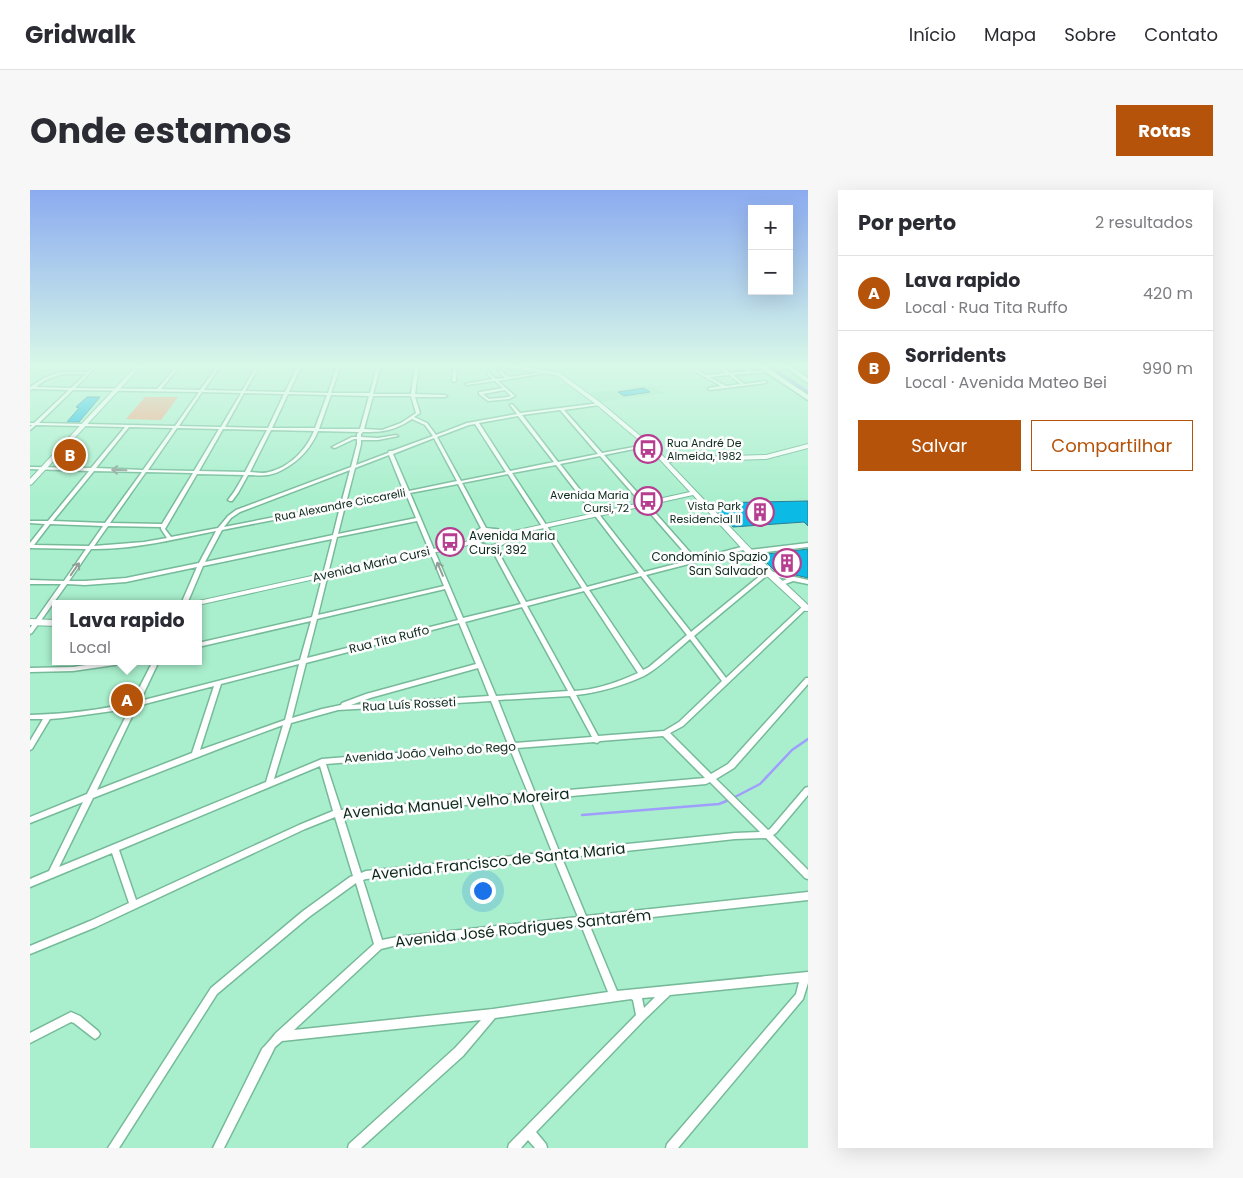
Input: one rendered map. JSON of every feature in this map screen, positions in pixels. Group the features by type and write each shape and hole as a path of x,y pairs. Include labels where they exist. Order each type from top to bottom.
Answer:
{"main road":[{"path":"30,483 41,468 96,410"},
{"path":"606,410 649,445 769,573 807,608"},
{"path":"664,460 766,457 808,446"},
{"path":"30,476 41,468"},
{"name":"Avenida Maria Cursi","path":"202,602 694,493"},
{"path":"33,622 52,623"}],"street":[{"path":"30,429 32,424 48,410"},
{"path":"30,632 33,622 65,583 188,410"},
{"path":"170,538 163,529 164,526 233,410"},
{"path":"230,500 235,496 278,410"},
{"path":"30,468 272,473 304,453 322,410"},
{"path":"269,783 288,720 366,410"},
{"path":"32,424 360,432 387,430 413,418 418,410"},
{"path":"515,410 726,682"},
{"path":"186,600 220,529 228,517 243,508 390,452 476,422 555,410"},
{"path":"562,410 694,560"},
{"path":"413,418 426,424 434,436 484,529"},
{"path":"476,422 584,589 642,674"},
{"path":"30,546 128,426"},
{"path":"334,447 351,439 378,439 396,436"},
{"name":"Rua Alexandre Ciccarelli","path":"30,546 122,547 649,445"},
{"path":"390,452 480,665 614,996"},
{"path":"30,582 85,583 126,580 419,519"},
{"path":"30,522 164,526"},
{"path":"484,529 494,529 505,534 505,542 493,547 482,546 474,541 472,535 484,529"},
{"name":"Rua Tita Ruffo","path":"30,717 81,714 135,704 694,560 747,550 808,545"},
{"path":"493,547 597,740"},
{"path":"769,573 808,582"},
{"name":"Rua Luís Rosseti","path":"30,820 288,720 338,708 493,699 600,689 642,674 651,668 762,576 769,573"},
{"path":"780,584 793,579"},
{"path":"202,644 447,587"},
{"name":"Avenida João Velho do Rego","path":"30,884 322,762 665,733 681,724 807,608"},
{"path":"30,670 73,670 104,665"},
{"path":"52,874 154,665"},
{"path":"338,708 364,698 480,665"},
{"name":"Avenida Manuel Velho Moreira","path":"30,950 134,905 302,826 337,813 712,779 731,766 808,680"},
{"path":"195,755 219,682"},
{"path":"364,698 363,703 368,707"},
{"path":"30,746 48,717"},
{"path":"665,733 808,875"},
{"path":"322,762 379,946"},
{"path":"767,834 773,831 808,790"},
{"name":"Avenida Francisco de Santa Maria","path":"113,1148 214,991 306,914 357,878 366,875 767,834"},
{"path":"114,848 134,905"},
{"name":"Avenida José Rodrigues Santarém","path":"218,1148 266,1053 278,1037 379,946 397,942 808,896"},
{"path":"278,1037 492,1014 614,996 806,977 800,996 671,1148"},
{"path":"513,1148 668,991"},
{"path":"634,994 637,998 641,1017"},
{"path":"353,1148 459,1052 492,1014"},
{"path":"30,1038 71,1017 77,1019 95,1034"},
{"path":"529,1132 542,1148"}],"shaded area":[{"path":"134,410 169,410 161,420 126,419"}],"building":[{"path":"78,410 89,410 79,422 67,422"},
{"name":"Vista Park Residencial II","path":"808,501 808,526 804,522 733,527 709,503"},
{"name":"Condomínio Spazio San Salvador","path":"808,549 808,578 774,570 759,555"}],"waterway":[{"path":"733,798 760,784 792,750 808,739"},
{"path":"582,815 719,804 729,800"}],"place":[{"name":"Rua André De Almeida, 1982","path":"648,449"},
{"name":"Sorridents","path":"70,455"},
{"name":"Avenida Maria Cursi, 72","path":"648,501"},
{"name":"Vista Park Residencial II","path":"760,512"},
{"name":"Avenida Maria Cursi, 392","path":"450,542"},
{"name":"Condomínio Spazio San Salvador","path":"787,563"},
{"name":"Lava rapido","path":"127,700"}]}
